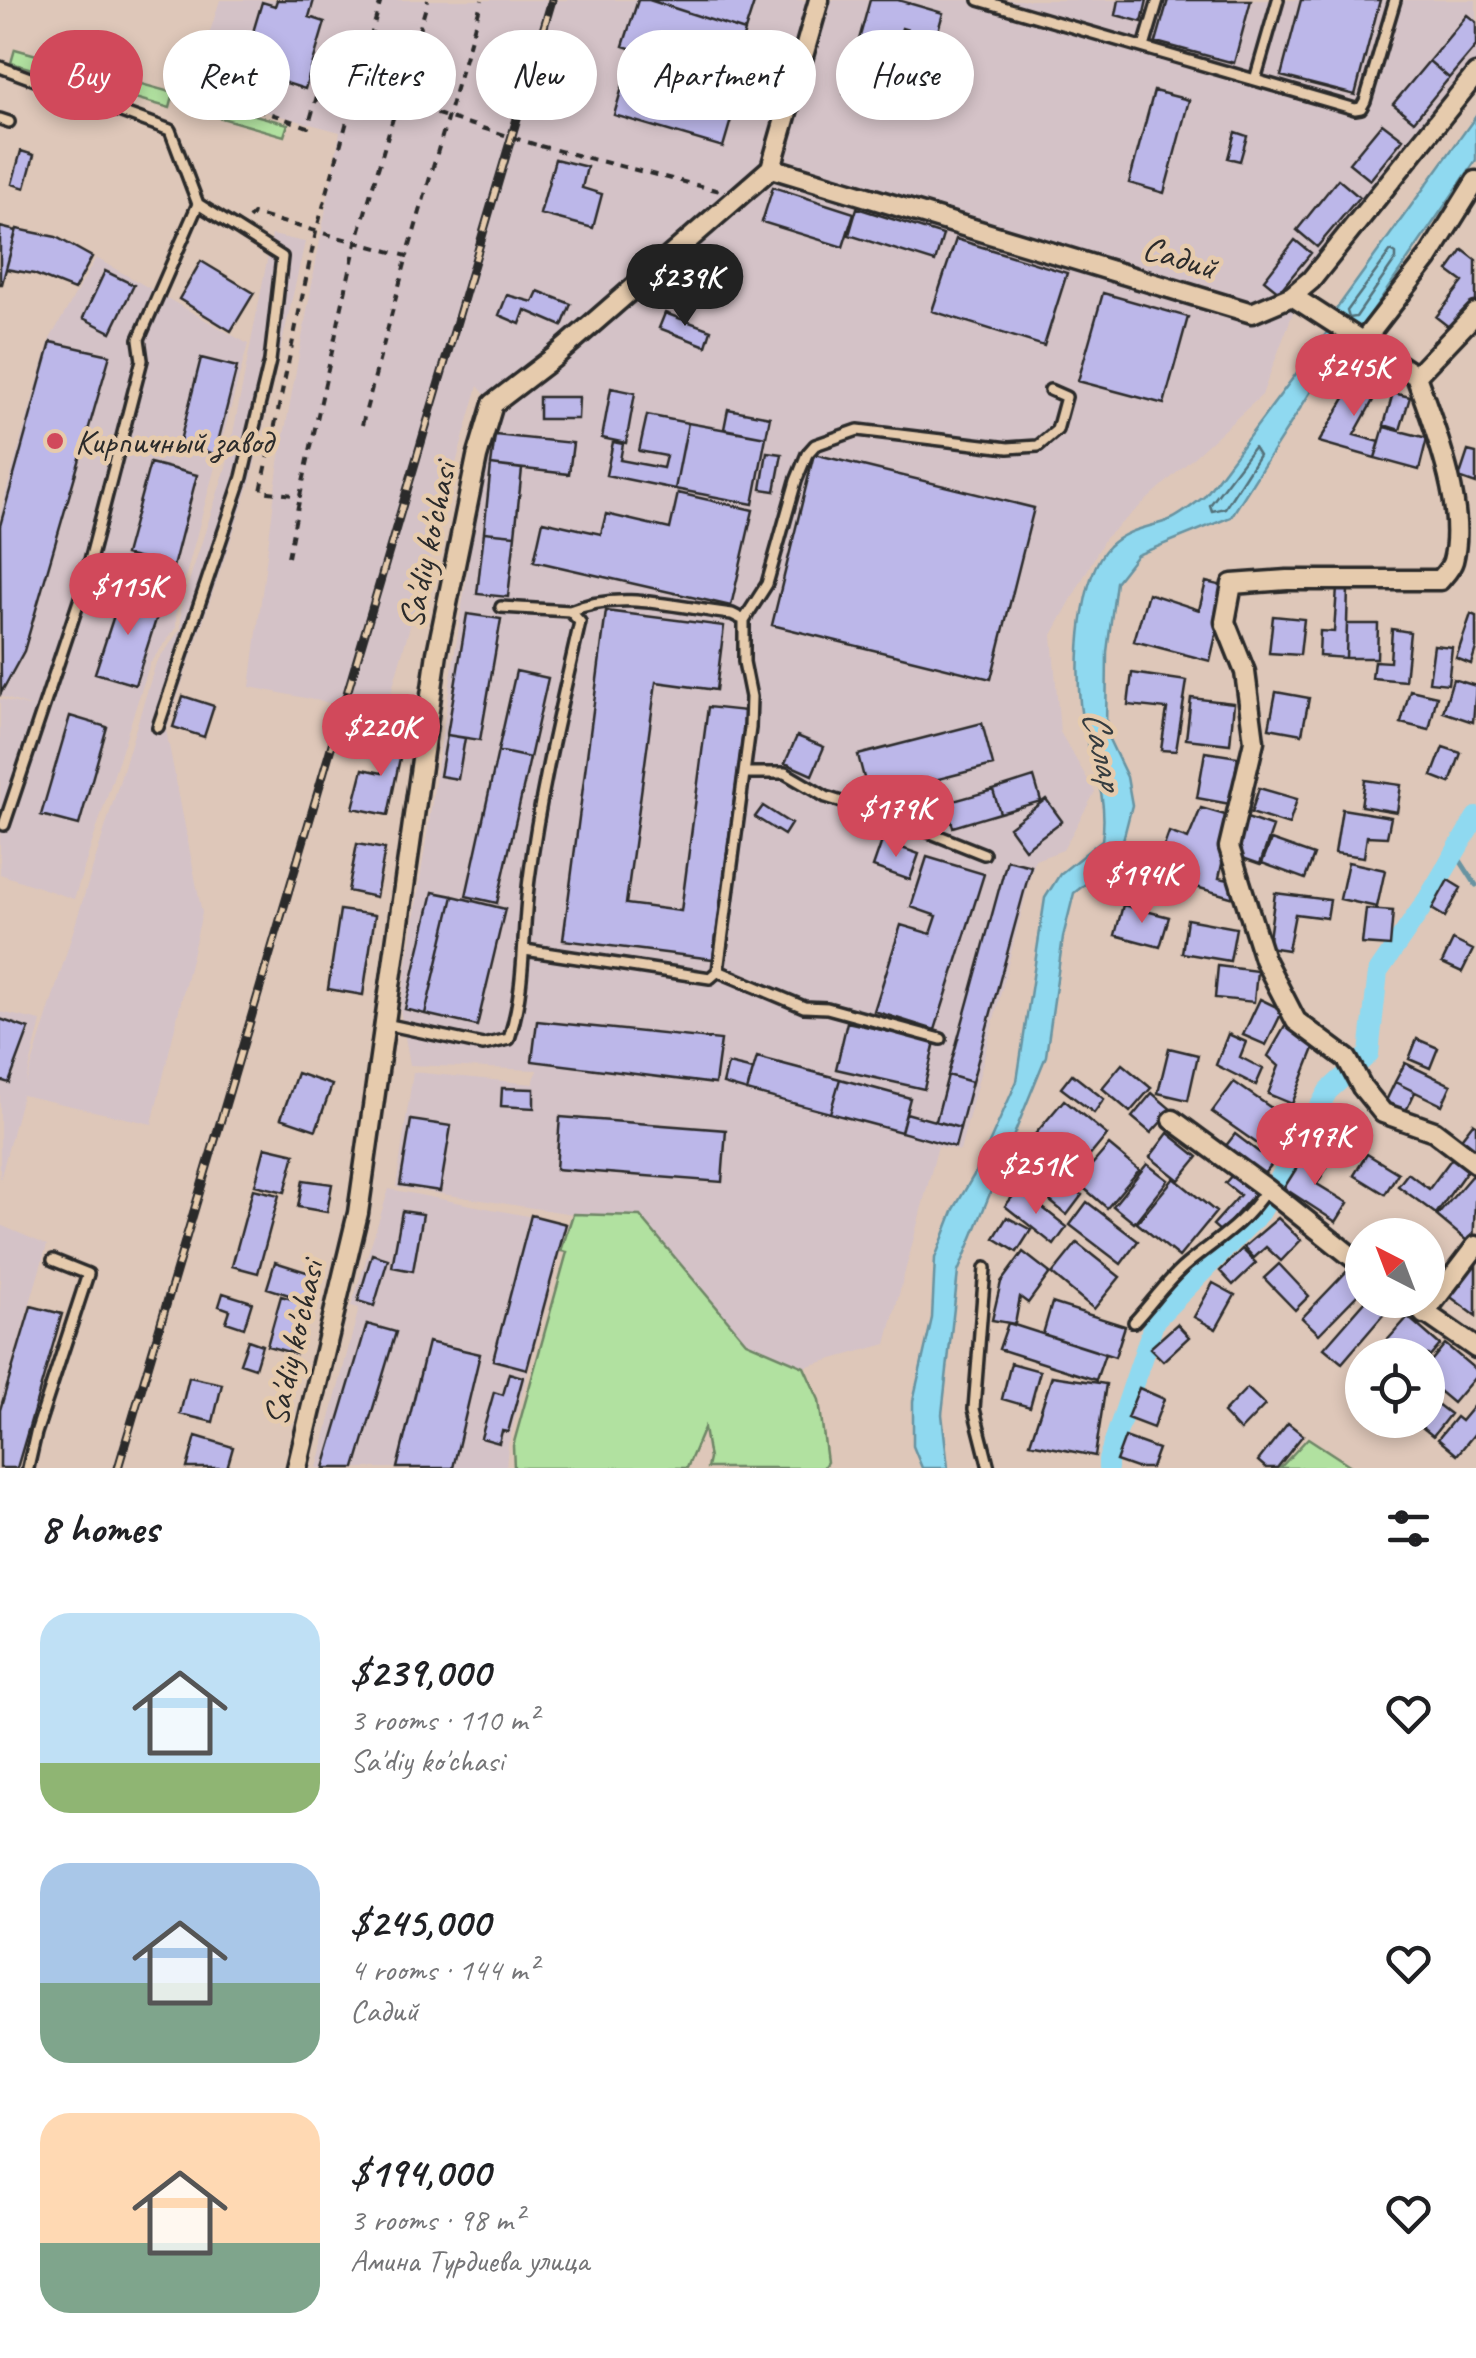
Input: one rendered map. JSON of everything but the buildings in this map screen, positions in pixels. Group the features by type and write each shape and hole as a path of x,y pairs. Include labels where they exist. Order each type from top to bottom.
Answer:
{"street":[{"path":"772,168 819,0"},
{"name":"Садий","path":"772,168 1252,313 1292,296 1326,264 1476,74"},
{"name":"Sa'diy ko'chasi","path":"297,1468 358,1213 438,653 474,472 493,404 772,168"},
{"path":"1360,342 1428,258 1476,181"},
{"path":"1292,296 1416,376 1443,449 1456,526 1453,564 1440,580 1232,584 1225,622 1245,672 1254,741 1229,847 1264,959 1296,1021 1347,1058 1362,1087 1383,1113 1434,1131 1476,1163"},
{"path":"1416,376 1476,314"},
{"path":"1456,526 1476,536"},
{"path":"1172,1120 1267,1189 1345,1253"},
{"path":"1445,1287 1476,1246"},
{"path":"1430,1318 1476,1348"}],"lane":[{"path":"979,0 1361,108 1395,0"},
{"path":"1144,46 1158,0"},
{"path":"1255,80 1278,0"},
{"path":"0,67 170,130 198,204 282,257 270,362 242,477 158,727"},
{"path":"4,826 81,595 142,360 139,340 198,204"},
{"path":"525,950 710,978 718,970 751,697 744,662 744,620 767,584 807,454 815,445 858,430 1008,448 1038,446 1057,430 1066,397 1050,390"},
{"path":"501,607 570,611 594,600 619,598 732,614 744,620"},
{"path":"384,1024 483,1044 510,1038 519,1008 529,881 580,622 570,611"},
{"path":"744,773 785,773 826,797 901,820 984,854"},
{"path":"718,970 804,1007 827,1008 941,1038"},
{"path":"1134,1322 1186,1265 1251,1212 1267,1189"},
{"path":"28,1468 88,1274 53,1260"},
{"path":"985,1268 974,1409 989,1468"}],"path":[{"path":"300,496 260,491 316,232 381,0"},
{"path":"288,557 356,244 428,0"},
{"path":"362,424 482,0"},
{"path":"286,120 308,128 322,79 540,146 741,196"},
{"path":"239,229 253,214 407,256"}],"shaded area":[{"path":"220,0 1476,0 1476,64 1311,265 1262,395 1105,538 1052,635 1060,732 1095,792 1063,850 1035,860 960,1151 938,1146 886,1344 804,1367 746,1342 640,1216 573,1214 396,1187 413,1072 533,1084 537,1070 410,1065 400,1010 493,404 478,386 385,714 250,687 278,468 340,132 290,119 290,30 211,30"},
{"path":"272,235 305,242 251,480 166,730 202,913 152,1124 22,1095 0,1180 0,1012 41,1021 25,1087 156,663 181,629 181,606 227,464"},
{"name":"Кирпичный завод","path":"96,258 248,344 176,612 176,628 150,663 74,899 0,874 0,699 36,708 0,696 0,513 50,339"},
{"path":"389,1189 568,1224 508,1445 506,1468 317,1468 359,1308 351,1306"},
{"path":"0,1225 47,1245 0,1406"}],"green space":[{"path":"15,49 30,53 30,68 11,63"},
{"path":"143,84 163,90 163,106 143,100"},
{"path":"228,120 273,120 288,124 284,136"},
{"path":"573,1214 640,1216 746,1342 804,1367 819,1400 827,1462 823,1468 707,1468 704,1428 687,1468 514,1468 513,1446 567,1252 561,1251"},
{"path":"1308,1438 1354,1468 1280,1468"}],"water":[{"name":"Салар","path":"1476,116 1476,160 1369,316 1315,385 1231,517 1137,555 1116,582 1107,652 1106,733 1127,777 1132,805 1112,863 1074,893 1063,937 1046,1056 958,1272 942,1414 948,1468 922,1468 913,1446 913,1401 932,1318 935,1258 954,1209 978,1168 1017,1081 1045,898 1060,874 1102,840 1100,786 1082,721 1079,686 1082,621 1091,578 1099,560 1116,540 1172,519 1204,497 1337,319 1335,311"}],"waterway":[{"name":"Салар","path":"1108,1468 1155,1320 1261,1212 1328,1091 1369,1054 1378,972 1476,817"},
{"path":"1456,854 1476,885"}],"railway":[{"path":"118,1468 552,0"}],"place":[{"name":"Кирпичный завод","path":"55,441"}]}
